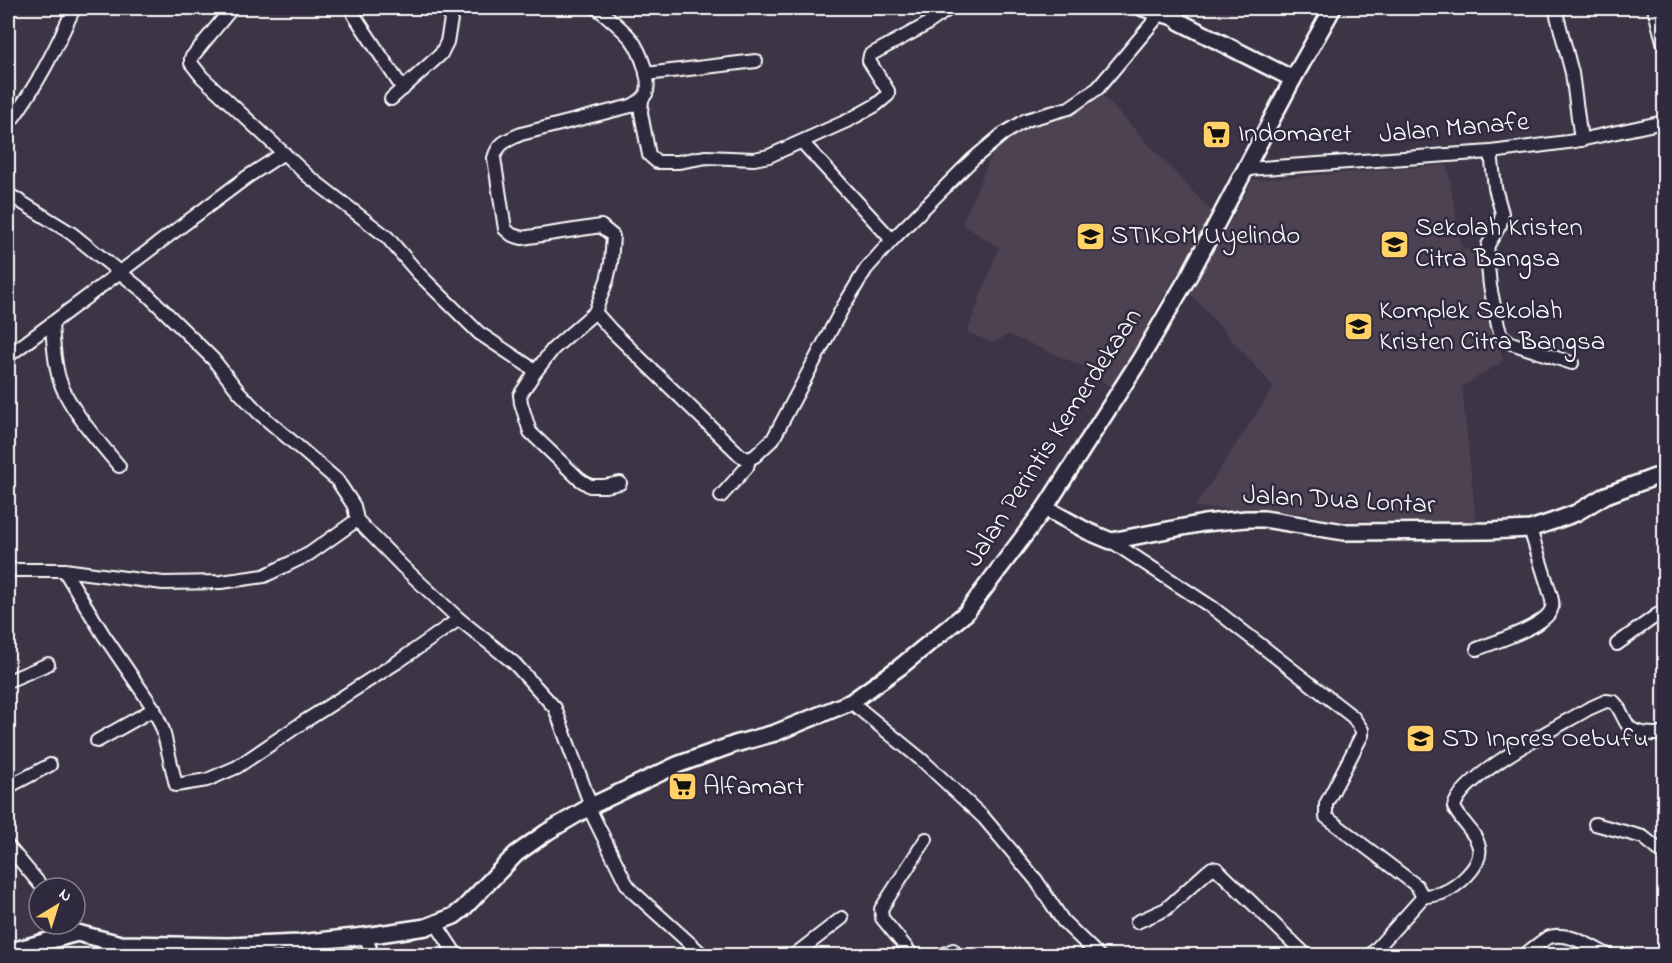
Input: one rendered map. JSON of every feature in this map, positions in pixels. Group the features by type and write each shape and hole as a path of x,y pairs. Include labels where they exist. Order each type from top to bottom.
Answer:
{"street":[{"path":"8,125 46,69 74,8"},
{"path":"232,8 191,58 191,63 202,77 308,176 387,237 418,273 479,333 536,371"},
{"path":"391,99 441,54 447,42 453,8"},
{"path":"597,8 631,40 639,52 646,74 647,92 642,99 631,106 520,134 503,141 496,150 494,158 505,229 512,235 529,237 601,226 612,236 611,263 595,312 554,350 520,395 530,432 553,455 590,486 620,483"},
{"path":"642,99 641,113 646,150 657,162 678,162 706,157 754,159 770,156 849,120 883,99 888,91 869,61 870,55 924,26 950,8"},
{"path":"1143,8 1160,14 1177,13 1180,22 1293,79"},
{"name":"Jalan Perintis Kemerdekaan","path":"87,933 121,944 228,946 300,943 365,936 436,924 463,909 516,854 547,832 590,807 677,765 735,744 775,733 851,702 900,667 966,613 1045,508 1110,408 1190,274 1333,8"},
{"path":"1555,8 1572,73 1581,140"},
{"path":"1654,8 1665,45"},
{"path":"595,312 610,330 741,456 749,459 755,456 773,439 866,269 891,240 972,160 1003,134 1026,120 1069,108 1098,88 1160,14"},
{"path":"354,15 403,89"},
{"path":"646,74 756,61"},
{"name":"Jalan Manafe","path":"1246,169 1491,152 1581,140 1665,122"},
{"path":"802,141 891,240"},
{"path":"1491,152 1495,188 1502,213 1500,225 1488,245 1487,255 1498,326 1502,335 1511,343 1572,363"},
{"path":"8,356 247,177 284,153"},
{"path":"8,194 71,233 122,272 213,359 259,413 337,480 354,506 357,520 402,566 459,619 514,663 555,708 590,807 633,892 704,956"},
{"path":"52,323 58,377 63,390 89,430 119,466"},
{"path":"721,495 747,467 749,459"},
{"name":"Jalan Dua Lontar","path":"1110,541 1204,523 1246,519 1264,519 1344,532 1530,529 1576,513 1606,495 1655,477 1665,477"},
{"path":"1045,508 1110,541 1213,608 1353,717 1362,730 1362,735 1326,804 1326,817 1417,886 1423,897"},
{"path":"8,570 64,570 162,583 221,582 264,576 309,554 357,520"},
{"path":"1477,649 1517,634 1545,618 1551,611 1553,606 1551,596 1530,529"},
{"path":"64,570 102,634 154,709 163,730 176,785 207,780 237,767 459,619"},
{"path":"1617,644 1665,610"},
{"path":"8,681 48,664"},
{"path":"1370,956 1423,897 1443,892 1470,872 1480,849 1454,807 1464,790 1485,771 1588,709 1606,701 1614,702 1618,706 1628,727 1633,731 1665,734"},
{"path":"851,702 923,761 984,818 1036,880 1063,921 1099,956"},
{"path":"97,741 154,709"},
{"path":"8,787 50,765"},
{"path":"1595,824 1643,837 1665,854"},
{"path":"913,956 882,918 881,909 926,839"},
{"path":"8,846 33,876"},
{"path":"1137,922 1166,909 1212,868 1217,869 1307,956"},
{"path":"793,956 842,918"},
{"path":"436,924 457,956"},
{"name":"Jalan Perintis Kemerdekaan","path":"8,952 53,936"},
{"path":"365,936 373,956"},
{"path":"1523,956 1546,939 1553,936 1566,936 1610,956"},
{"path":"940,956 953,950"}],"shaded area":[{"name":"STIKOM Uyelindo","path":"1103,96 1214,214 1152,315 1119,394 1085,367 1008,334 994,343 967,332 999,247 962,224 998,140 1026,124"},
{"name":"Komplek Sekolah Kristen Citra Bangsa","path":"1447,165 1462,250 1479,248 1503,361 1462,387 1476,521 1328,520 1306,513 1195,507 1274,387 1191,294 1253,180"}],"place":[{"name":"Indomaret","path":"1217,134"},
{"name":"STIKOM Uyelindo","path":"1090,236"},
{"name":"Sekolah Kristen Citra Bangsa","path":"1394,244"},
{"name":"Komplek Sekolah Kristen Citra Bangsa","path":"1358,327"},
{"name":"SD Inpres Oebufu","path":"1421,739"},
{"name":"Alfamart","path":"682,787"}]}
